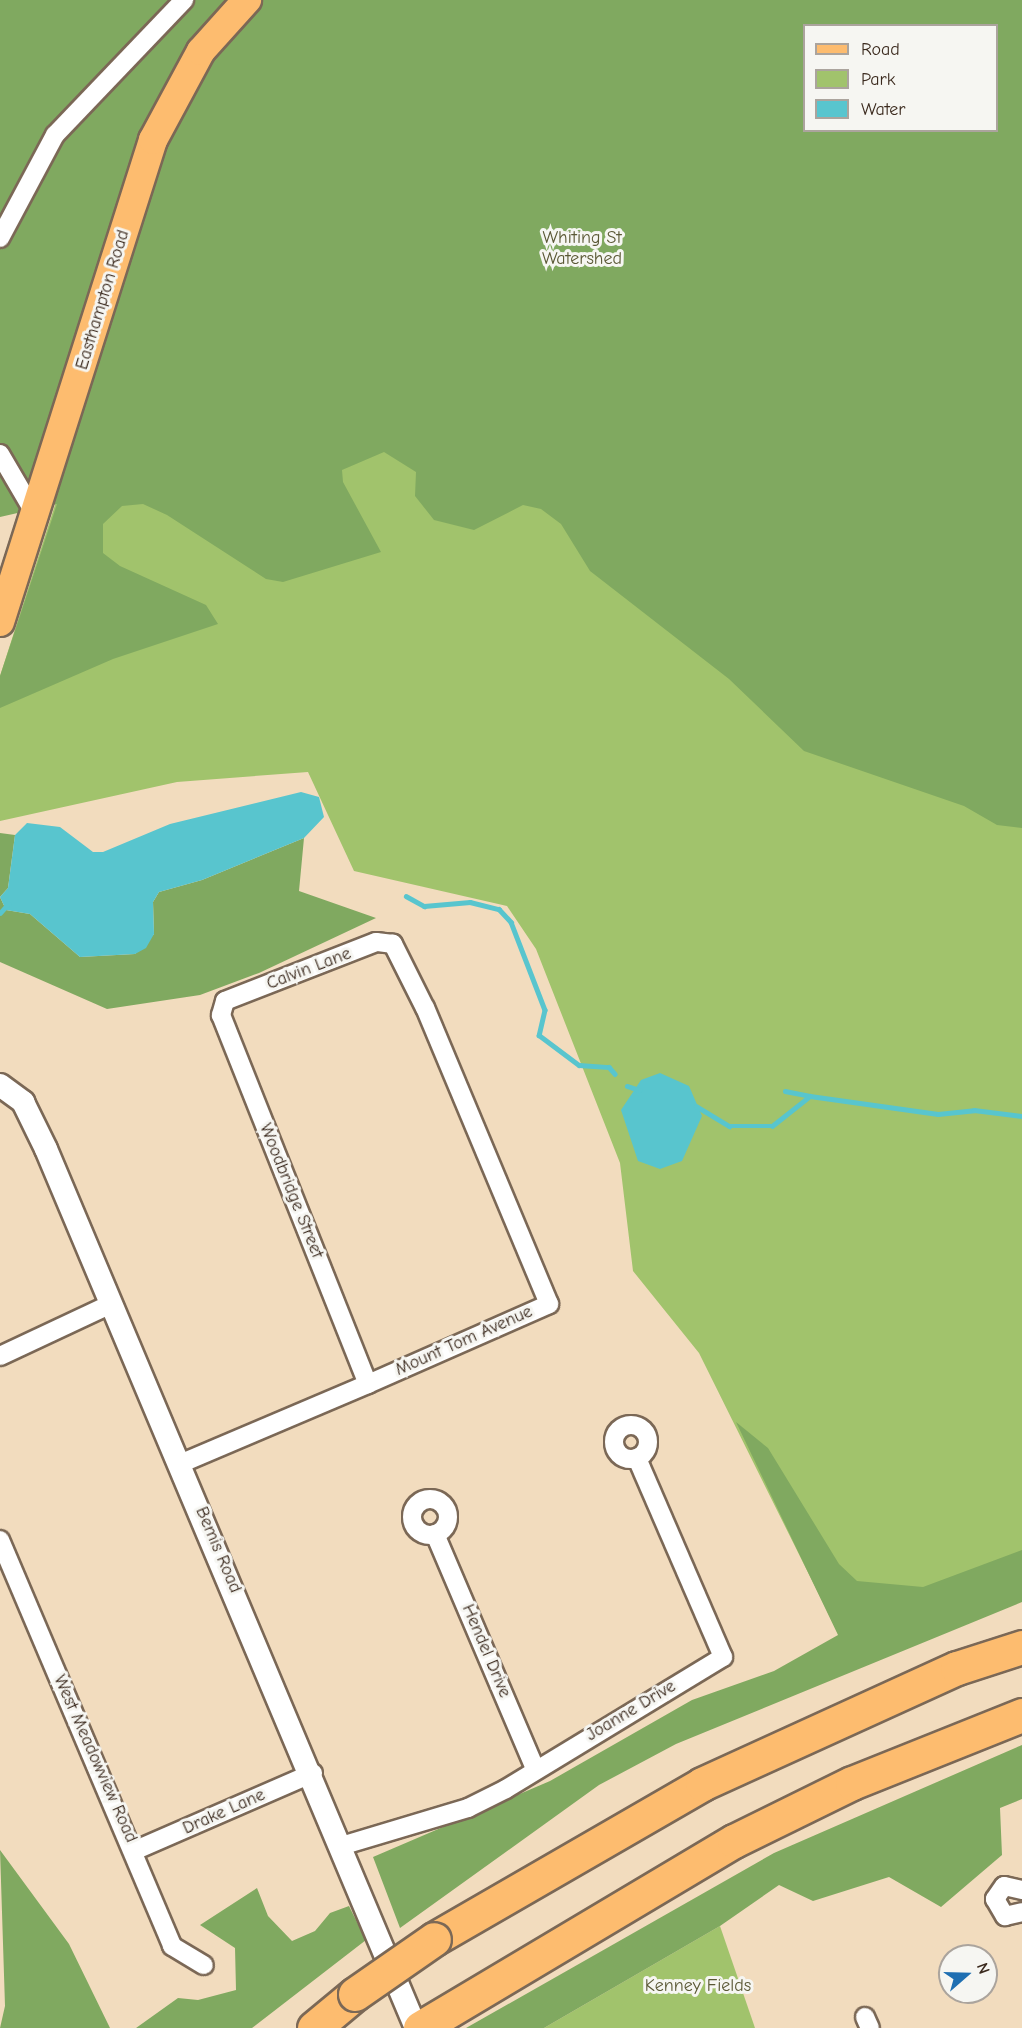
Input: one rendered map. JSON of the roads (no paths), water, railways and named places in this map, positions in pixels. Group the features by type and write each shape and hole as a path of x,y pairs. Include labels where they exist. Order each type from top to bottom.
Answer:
{"highway":[{"path":"314,2028 355,1994 434,1939 702,1784 957,1668 1022,1647"},
{"path":"418,2028 460,2001 734,1841 852,1783 1022,1715"}],"main road":[{"name":"Easthampton Road","path":"0,622 153,140 201,51 247,0"}],"street":[{"path":"0,238 55,135 184,0"},
{"path":"0,454 35,514"},
{"name":"Calvin Lane","path":"228,1000 376,942 390,944"},
{"name":"Mount Tom Avenue","path":"182,1463 549,1304 435,1029 390,944"},
{"name":"Woodbridge Street","path":"228,1000 221,1015 368,1384"},
{"name":"Bemis Road","path":"0,1085 23,1102 42,1139 111,1304 182,1463 418,2028"},
{"path":"0,1356 111,1304"},
{"name":"Joanne Drive","path":"341,1846 468,1808 723,1657 637,1458"},
{"name":"Hendel Drive","path":"435,1534 535,1768"},
{"name":"West Meadowview Road","path":"0,1540 136,1850 172,1946 204,1965"},
{"name":"Drake Lane","path":"136,1850 313,1773"},
{"path":"1021,1914 1005,1916 995,1899 1004,1886 1022,1890"}],"water":[{"path":"301,792 319,797 324,817 304,838 202,880 159,892 153,902 154,934 146,948 135,954 80,957 30,914 6,910 0,897 8,888 15,835 27,823 60,827 93,852 103,852 170,824"},
{"path":"660,1073 689,1086 702,1116 682,1161 660,1169 638,1161 621,1110 641,1080"}],"waterway":[{"path":"406,896 424,906 470,902 499,909 511,922 545,1010 539,1035 579,1065 609,1067 615,1074"},
{"path":"0,913 8,904"},
{"path":"627,1086 639,1090"},
{"path":"785,1091 810,1096"},
{"path":"696,1106 729,1126 772,1126 810,1096 938,1114 974,1110 1022,1116"}],"park label":[{"name":"Whiting St Watershed","path":"582,249"},
{"name":"Kenney Fields","path":"698,1986"}]}
